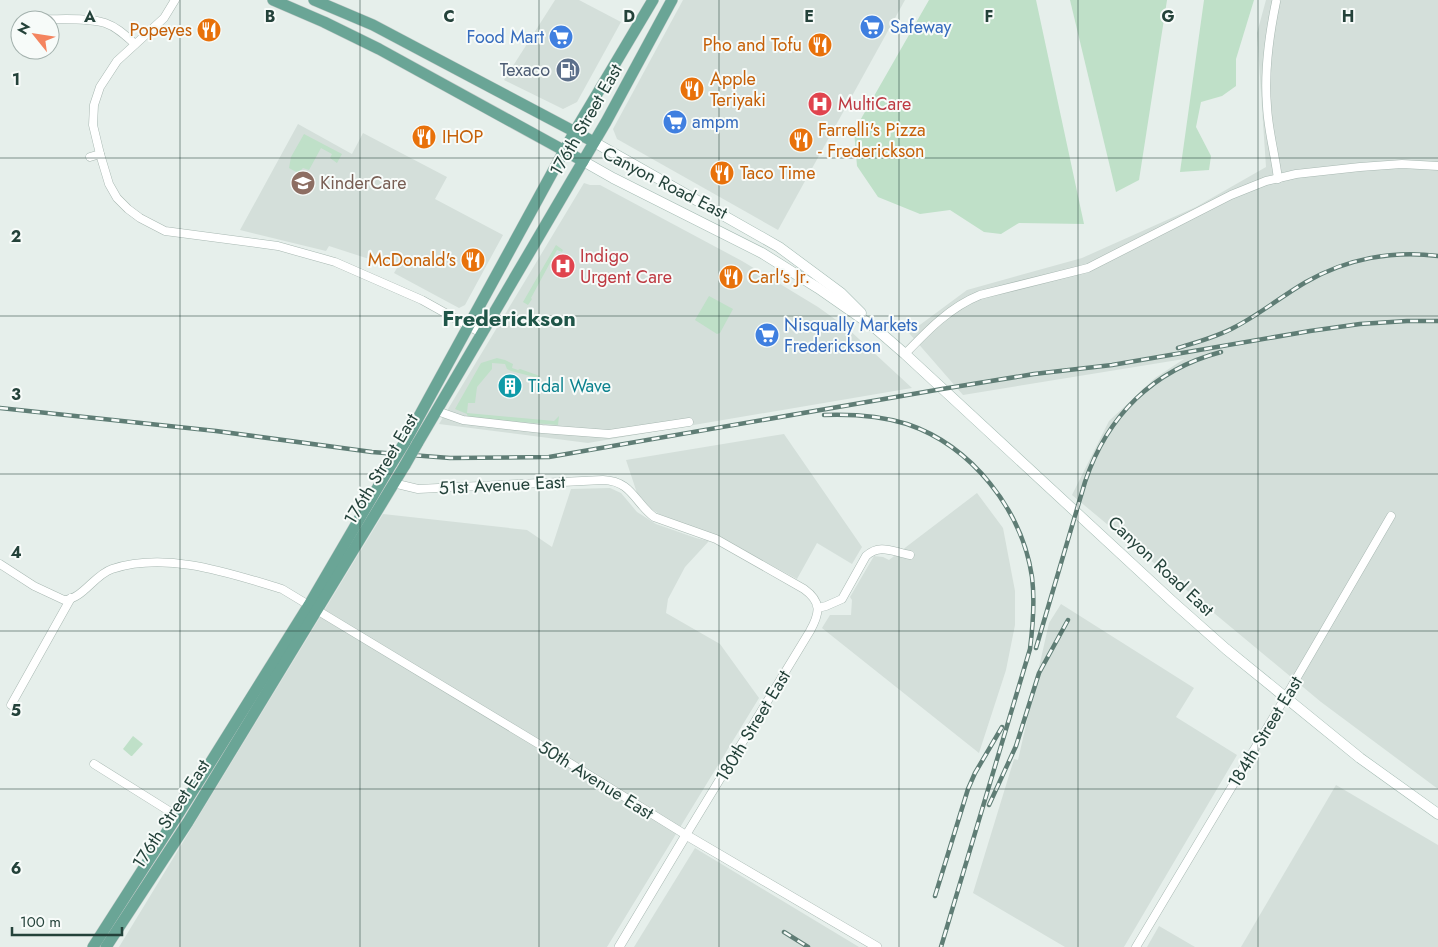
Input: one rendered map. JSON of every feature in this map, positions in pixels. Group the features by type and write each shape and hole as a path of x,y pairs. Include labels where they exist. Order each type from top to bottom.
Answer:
{"main road":[{"name":"Canyon Road East","path":"273,0 379,49 613,178 758,250 818,288 874,327"},
{"name":"Canyon Road East","path":"314,0 373,25 575,131 780,247 841,293 874,327 1173,602 1285,698 1360,758 1438,814"},
{"name":"176th Street East","path":"106,947 188,822 313,607 575,131 653,0"},
{"name":"176th Street East","path":"93,947 405,465 594,142 672,0"},
{"path":"133,904 131,898 165,844 169,828"}],"street":[{"path":"176,0 164,18 117,61 100,88 94,105 93,125 100,154 109,184 117,198 128,209 151,225 165,231 278,246 335,262 422,300 481,333"},
{"path":"1277,1 1267,59 1266,107 1278,179"},
{"path":"60,20 106,23 117,29 135,44"},
{"path":"90,157 100,154"},
{"path":"905,354 939,320 965,301 980,295 1088,268 1254,185 1296,174 1360,167 1402,164 1438,166"},
{"path":"436,411 463,420 609,434 688,422"},
{"name":"51st Avenue East","path":"393,483 418,489 610,480 623,484 628,488 654,517 716,539 804,589 814,597 818,608"},
{"name":"184th Street East","path":"1136,947 1391,516"},
{"path":"818,608 842,598 866,556 872,551 880,548 910,555"},
{"name":"50th Avenue East","path":"71,598 111,569 137,564 166,563 196,566 282,589 686,835 877,947"},
{"path":"0,564 34,586 54,596 64,600 71,598"},
{"path":"11,705 71,598"},
{"name":"180th Street East","path":"619,947 815,623 818,608"},
{"path":"94,764 178,816"}],"shaded area":[{"path":"555,0 579,0 621,22 577,102 563,109 504,80"},
{"path":"683,0 905,0 778,230 617,139 613,129"},
{"path":"1266,0 1438,0 1438,789 1321,702 1072,495 1109,421 1155,378 1184,359 963,395 909,333 967,290 1082,258 1196,207 1266,167 1257,33"},
{"path":"298,124 352,154 363,133 447,177 435,199 503,235 465,305 459,308 394,273 397,268 329,246 326,251 240,230"},
{"path":"584,183 600,185 742,261 818,307 846,327 912,388 588,443 439,424"},
{"path":"784,434 862,547 852,564 817,543 797,579 719,537 659,514 646,505 638,496 626,460"},
{"path":"610,488 621,493 637,512 656,524 709,541 685,567 668,599 666,613 720,644 759,698 607,947 119,947 383,514 527,530 552,547 571,489"},
{"path":"977,493 1003,528 1015,591 1015,625 1006,670 979,753 822,628 830,615 851,615 852,600 850,597 874,556 889,560"},
{"path":"1061,604 1194,688 1176,717 1237,755 1124,947 1065,947 973,893 1014,759 1018,760 1049,623"},
{"path":"1336,785 1438,845 1438,947 1241,947"},
{"path":"695,848 859,947 634,947"},
{"path":"1159,926 1195,947 1147,947"}],"green space":[{"path":"929,0 1036,0 1084,224 1019,223 1001,234 984,232 950,210 920,214 878,197 857,166 854,131"},
{"path":"1070,0 1167,0 1139,180 1116,192"},
{"path":"1204,0 1254,0 1236,59 1236,86 1222,96 1201,102 1196,127 1211,156 1209,170 1180,172"},
{"path":"304,134 342,154 337,163 330,158 332,154 321,148 309,170 303,168 298,173 289,168 291,157"},
{"path":"556,245 563,250 562,252 557,250 528,305 523,302"},
{"path":"709,296 733,309 720,333 717,334 695,320"},
{"path":"497,358 513,364 512,368 540,376 538,378 511,371 507,369 505,364 492,363 492,369 477,387 475,403 468,403 467,413 554,421 559,416 558,425 468,418 467,414 455,409 481,363"},
{"path":"133,736 143,744 131,756 123,749"}],"railway":[{"path":"1178,348 1228,331 1306,282 1337,267 1370,258 1404,254 1438,256"},
{"path":"0,408 216,431 372,452 450,458 549,457 942,389 1034,374 1112,365 1310,331 1360,324 1438,321"},
{"path":"1036,648 1085,482 1094,458 1106,436 1136,399 1154,384 1174,371 1197,360 1221,352"},
{"path":"824,415 866,416 897,421 931,434 953,448 972,464 1005,505 1017,528 1026,552 1032,577 1033,613 1030,649 941,947"},
{"path":"989,805 1016,746 1039,673 1068,620"},
{"path":"935,896 968,789 975,773 1002,727"},
{"path":"784,932 808,947"}],"place":[{"name":"Safeway","path":"872,27"},
{"name":"Popeyes","path":"209,30"},
{"name":"Food Mart","path":"561,37"},
{"name":"Pho and Tofu","path":"820,45"},
{"name":"Texaco","path":"568,70"},
{"name":"Apple Teriyaki","path":"692,89"},
{"name":"MultiCare","path":"820,104"},
{"name":"ampm","path":"675,122"},
{"name":"IHOP","path":"424,137"},
{"name":"Farrelli's Pizza - Frederickson","path":"801,140"},
{"name":"Taco Time","path":"722,173"},
{"name":"KinderCare","path":"303,183"},
{"name":"McDonald's","path":"473,260"},
{"name":"Indigo Urgent Care","path":"563,266"},
{"name":"Carl's Jr.","path":"731,277"},
{"name":"Nisqually Markets Frederickson","path":"767,335"},
{"name":"Tidal Wave","path":"510,386"}],"district":[{"name":"Frederickson","path":"509,318"}]}
